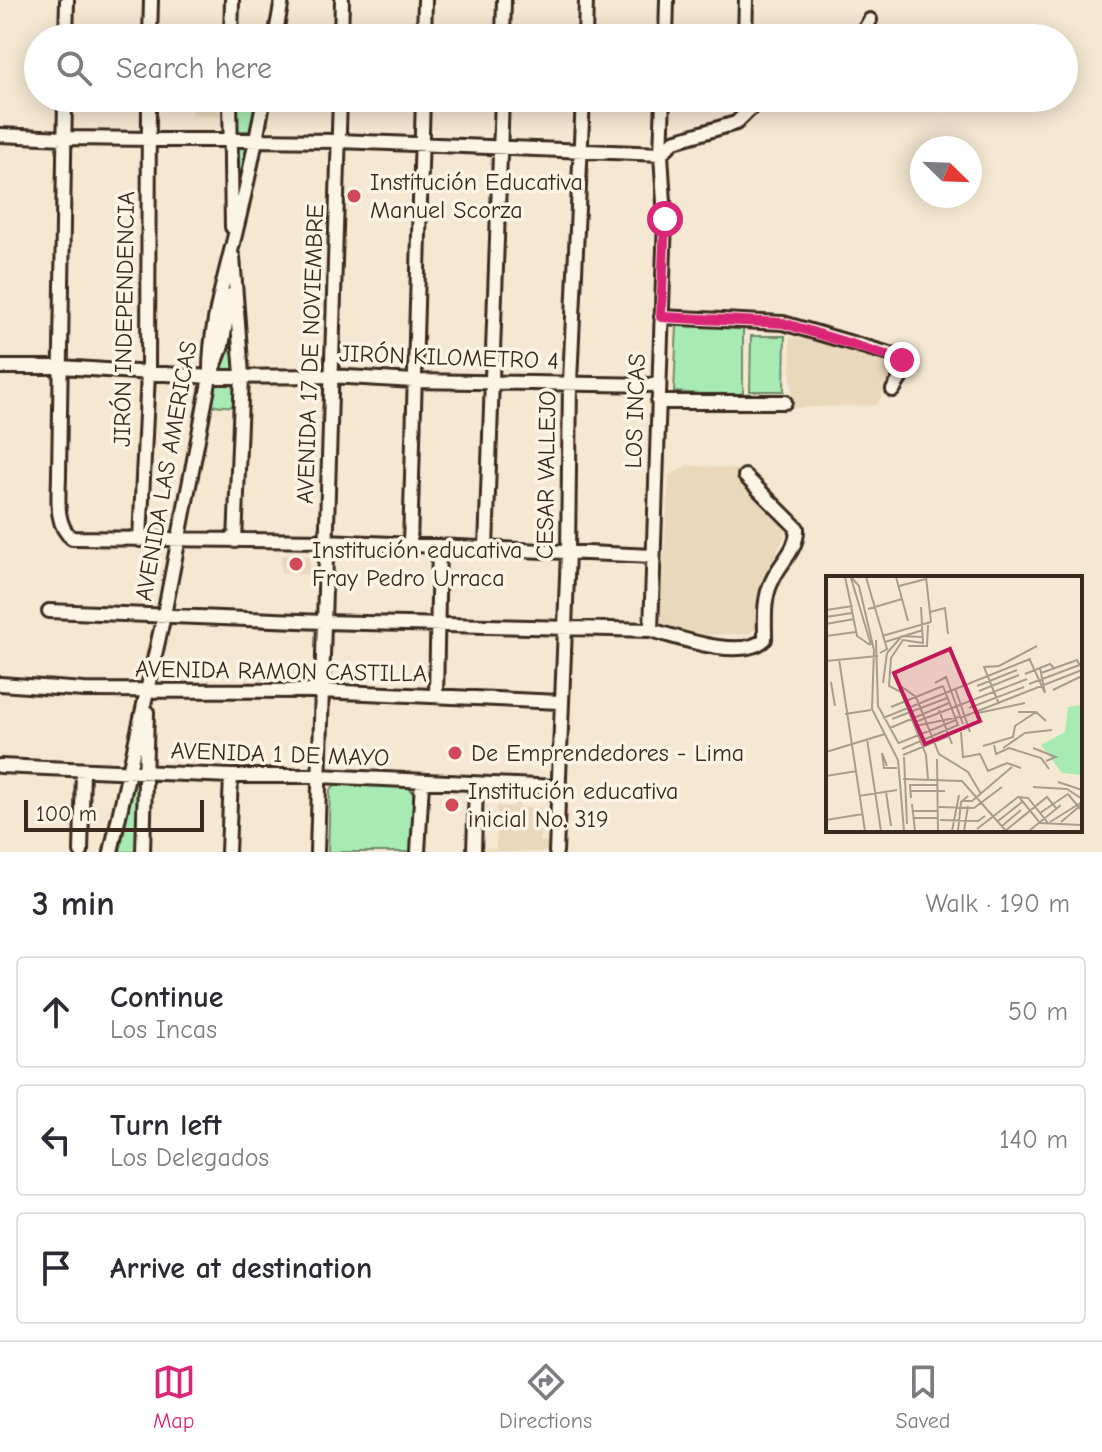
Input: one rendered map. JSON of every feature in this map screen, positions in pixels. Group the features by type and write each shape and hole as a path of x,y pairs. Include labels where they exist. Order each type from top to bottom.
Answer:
{"street":[{"path":"66,24 67,0"},
{"path":"150,24 151,0"},
{"path":"231,24 232,0"},
{"path":"278,24 282,0"},
{"path":"341,24 342,0"},
{"path":"424,24 425,0"},
{"path":"503,24 504,0"},
{"path":"585,24 586,0"},
{"path":"666,24 667,0"},
{"path":"745,24 746,0"},
{"path":"868,24 870,20"},
{"path":"65,112 59,474 61,525 72,538 326,541 653,556"},
{"name":"JIRÓN INDEPENDENCIA","path":"140,540 148,373 149,112"},
{"path":"230,112 232,246 242,375 235,541"},
{"name":"AVENIDA LAS AMERICAS","path":"111,852 164,615 210,377 210,347 218,293 232,246 261,112"},
{"name":"AVENIDA 17 DE NOVIEMBRE","path":"317,852 340,112"},
{"path":"410,545 423,112"},
{"path":"486,548 502,112"},
{"name":"CESAR VALLEJO","path":"556,852 568,552 570,382 582,112"},
{"name":"LOS INCAS","path":"651,630 665,219 661,154 662,112"},
{"path":"0,135 339,141 661,154 674,141 736,123 747,112"},
{"path":"661,317 783,323 900,357 903,370 893,390"},
{"name":"JIRÓN KILOMETRO 4","path":"0,367 61,367 210,377 331,376 414,381 658,385"},
{"path":"658,402 785,402"},
{"path":"49,611 651,630 701,644 743,649 757,647 765,639 767,592 798,538 797,528 745,476"},
{"path":"436,696 439,546"},
{"name":"AVENIDA RAMON CASTILLA","path":"0,684 84,690 321,691 560,702"},
{"path":"143,852 148,689"},
{"name":"AVENIDA 1 DE MAYO","path":"0,766 558,787"},
{"path":"81,852 83,770"},
{"path":"228,852 231,776"},
{"path":"418,852 422,782"},
{"path":"474,852 476,784"}],"shaded area":[{"path":"191,112 223,112 223,115 191,115"},
{"path":"790,338 827,339 897,361 877,405 792,408"},
{"path":"688,465 736,469 743,481 788,521 759,591 756,628 749,634 700,635 664,628 660,620 669,476"},
{"name":"Institución educativa Fray Pedro Urraca","path":"281,555 310,556 310,574 281,573"},
{"path":"514,792 521,792 520,807 541,808 540,841 551,842 551,852 481,852 482,848 496,849 497,806 513,807"}],"green space":[{"path":"233,112 255,112 251,131 233,131"},
{"path":"232,143 249,144 237,189"},
{"path":"681,320 743,324 743,397 674,392 677,324"},
{"path":"231,331 236,371 217,371"},
{"path":"751,336 785,336 784,391 750,391"},
{"path":"216,378 235,379 236,407 213,405"},
{"path":"135,774 144,774 141,852 120,852"},
{"path":"336,784 408,787 418,798 416,852 328,852 330,790"}],"place":[{"name":"Institución Educativa Manuel Scorza","path":"354,196"},
{"name":"Institución educativa Fray Pedro Urraca","path":"296,564"},
{"name":"De Emprendedores - Lima","path":"455,753"},
{"name":"Institución educativa inicial No. 319","path":"452,805"}],"route":[{"path":"665,219 661,317 796,325 902,360"}]}
